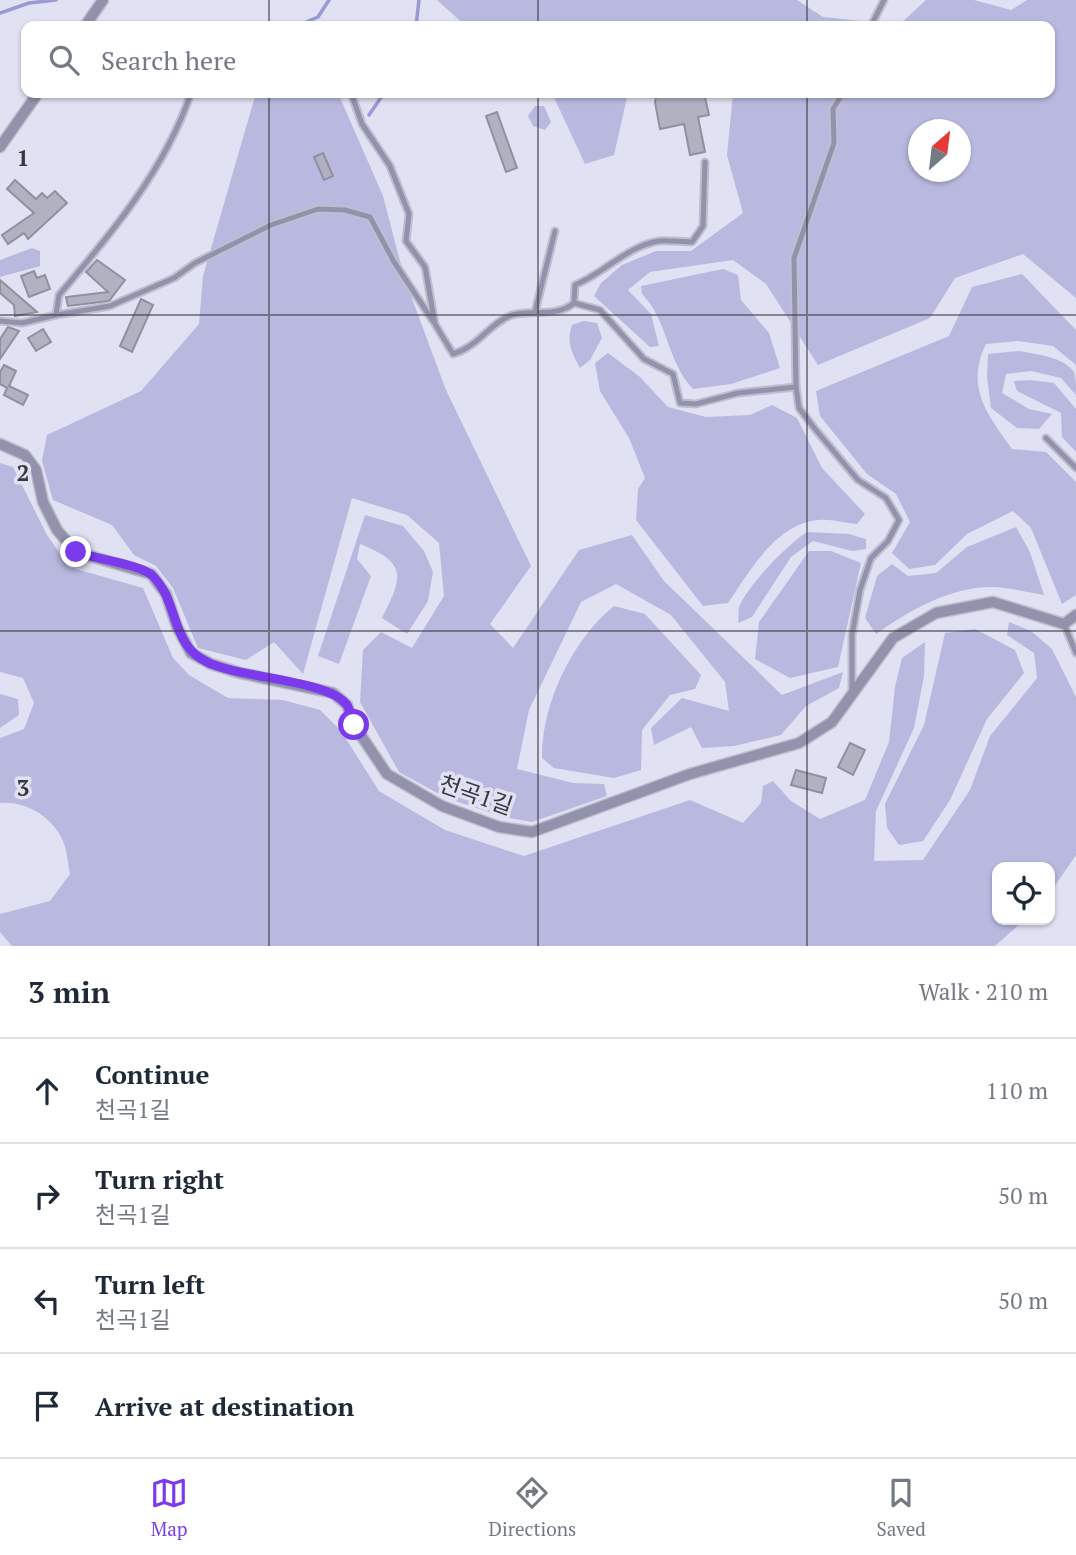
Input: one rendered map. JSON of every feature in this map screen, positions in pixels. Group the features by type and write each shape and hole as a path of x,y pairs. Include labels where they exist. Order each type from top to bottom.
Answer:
{"street":[{"path":"88,21 103,0"},
{"path":"0,147 34,98"},
{"name":"천곡1길","path":"0,444 25,455 36,470 43,502 57,530 76,552 151,574 166,594 177,627 191,653 211,664 240,673 333,693 346,705 354,725 387,774 442,806 499,827 532,832 690,774 799,743 831,722 893,638 936,613 993,602 1065,624"},
{"path":"1065,624 1076,615"}],"lane":[{"path":"874,21 884,0"},
{"path":"56,314 60,295 141,192 180,126 189,98"},
{"path":"353,98 362,124 390,166 409,214 406,241 425,267 435,324"},
{"path":"840,98 833,109 834,143 803,241 794,258 796,387 799,408 815,429 858,480 886,498 900,520 888,541 871,558 860,590 852,635 852,695"},
{"path":"0,321 22,323 56,314 110,306 174,278 195,263 271,225 318,209 345,210 370,217 394,262 453,354 468,350 510,316 564,311 574,303 575,285 592,278 616,259 657,241 692,242 703,226 705,162"},
{"path":"535,312 555,231"},
{"path":"574,303 600,310 644,359 673,374 680,403 696,404 738,393 796,387"},
{"path":"1046,438 1076,468"},
{"path":"1065,624 1076,653"}],"shaded area":[{"path":"437,0 797,0 823,17 861,21 460,21"},
{"path":"926,0 974,0 1011,10 1027,0 1076,0 1076,298 1023,254 955,278 930,318 818,365 766,284 733,260 650,272 628,290 651,314 659,346 650,347 594,296 601,283 622,265 656,251 691,251 743,213 727,155 733,98 1055,98 1055,21 903,21"},
{"path":"255,98 340,98 383,196 405,280 446,390 531,566 490,624 513,648 579,550 632,535 664,581 782,695 843,672 839,688 806,706 781,735 734,746 702,748 691,727 654,745 651,728 682,698 729,711 725,682 671,615 616,584 581,602 529,710 517,769 573,783 604,784 607,796 532,822 504,817 446,798 399,772 360,702 363,650 381,632 412,648 444,596 439,543 407,515 352,498 303,674 274,642 246,660 198,648 173,588 156,566 134,555 112,525 53,500 42,461 47,435 141,391 199,324 203,276"},
{"path":"554,98 627,98 614,155 585,164"},
{"path":"535,106 544,106 551,122 545,130 533,126 528,116"},
{"path":"32,248 40,251 40,266 0,277 0,260"},
{"path":"723,269 738,275 741,300 769,333 780,368 731,384 693,389 677,366 657,316 642,294 641,286"},
{"path":"1022,274 1076,330 1076,365 1053,346 1018,341 986,344 980,359 978,387 987,412 1012,449 1046,452 1076,482 1076,595 1062,604 1031,528 1013,511 967,534 935,565 909,569 892,553 910,522 896,494 867,474 820,416 816,391 949,336 972,287"},
{"path":"583,321 597,323 602,338 590,360 580,368 572,352 570,337 572,325"},
{"path":"1019,351 1057,360 1075,374 1076,395 1061,378 1031,371 1006,374 1002,393 1029,409 1052,414 1039,429 1017,428 991,408 987,377 988,354"},
{"path":"608,353 640,377 668,407 706,417 750,415 772,405 797,418 822,468 865,514 857,524 819,520 790,530 777,539 755,563 728,603 703,606 636,520 638,489 645,478 629,438 600,391 595,363"},
{"path":"1014,381 1054,383 1076,409 1076,452 1062,437 1061,413 1017,391"},
{"path":"0,463 13,467 47,535 69,567 143,588 173,658 189,675 228,698 283,700 320,710 341,731 379,791 445,830 524,856 690,800 743,823 761,803 763,786 773,781 791,801 820,819 865,800 889,742 895,687 902,658 925,642 924,676 914,728 876,811 874,861 923,860 970,790 990,736 1037,678 1034,653 1007,635 1009,622 1031,631 1052,649 1076,697 1076,855 1055,886 1055,862 992,862 992,925 1018,925 995,946 12,946 0,932 0,914 50,901 70,874 64,845 52,825 28,807 0,803 0,738 24,729 34,703 23,678 0,672"},
{"path":"365,515 403,526 424,551 433,572 428,601 407,634 382,618 394,592 397,573 387,558 360,544 357,559 371,576 339,664 318,656"},
{"path":"1016,527 1030,552 1044,595 995,587 963,590 917,608 876,634 865,618 877,576 892,564 908,576 936,573 967,547"},
{"path":"807,532 849,534 866,539 866,549 852,551 813,541 791,557 752,617 738,623 739,607 750,588 779,555"},
{"path":"809,551 831,551 861,563 838,667 790,678 755,659 759,622"},
{"path":"614,606 645,614 701,675 695,689 670,695 642,730 641,770 614,778 554,768 542,758 547,716 554,695 562,674 585,636"},
{"path":"975,629 1015,650 1024,673 987,719 950,800 923,841 899,845 887,828 885,804 924,725 945,633"},
{"path":"0,694 18,699 19,715 0,728"}],"building":[{"path":"656,98 705,98 709,115 698,117 705,152 690,155 684,124 660,129"},
{"path":"497,112 517,168 506,172 486,116"},
{"path":"323,153 333,176 324,180 314,157"},
{"path":"15,180 36,199 42,193 47,198 55,191 67,203 28,239 24,233 8,244 2,235 34,213 7,189"},
{"path":"97,260 125,280 109,301 68,306 66,297 108,292 86,272"},
{"path":"34,271 37,278 45,275 50,289 29,297 21,276"},
{"path":"0,280 37,312 15,316 14,305 0,293"},
{"path":"141,299 153,305 132,352 120,346"},
{"path":"8,327 19,331 0,359 0,339"},
{"path":"43,329 51,342 36,351 28,338"},
{"path":"4,365 16,371 9,386 28,395 23,405 4,395 7,388 0,384 0,372"},
{"path":"850,743 865,750 853,775 838,767"},
{"path":"796,770 826,778 822,793 791,785"}],"waterway":[{"path":"0,13 29,3 56,0"},
{"path":"309,21 318,17 329,0"},
{"path":"417,21 419,0"},
{"path":"369,115 381,98"}],"route":[{"path":"76,552 151,574 166,594 177,627 191,653 211,664 240,673 311,686 333,693 346,705 354,725"}]}
